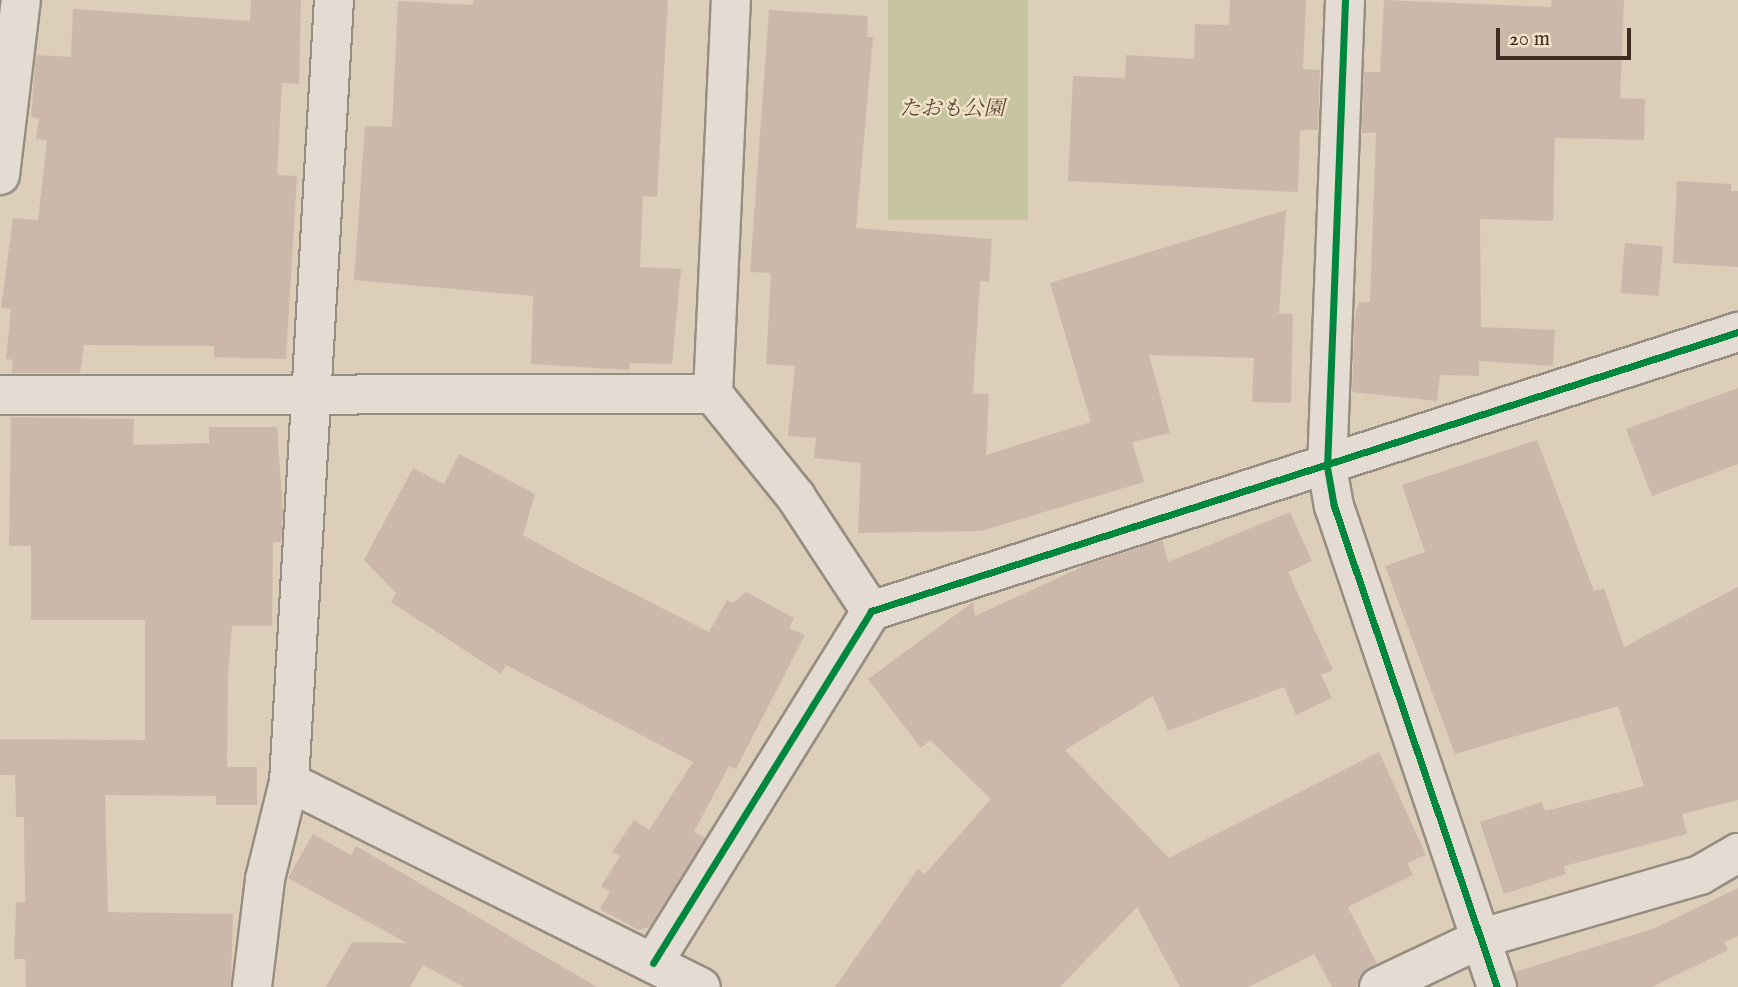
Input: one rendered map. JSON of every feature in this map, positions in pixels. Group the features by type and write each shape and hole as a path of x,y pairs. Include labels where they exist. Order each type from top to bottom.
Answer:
{"street":[{"path":"0,175 21,0"},
{"path":"252,987 265,878 289,782 334,0"},
{"path":"731,0 713,394 796,497 871,611"},
{"path":"1345,0 1326,467 1334,506 1497,987"},
{"path":"653,963 871,611 1326,467 1738,332"},
{"path":"0,395 713,394"},
{"path":"289,782 701,987"},
{"path":"1379,987 1482,938 1700,874 1738,853"}],"green space":[{"name":"たおも公園","path":"888,0 1028,0 1028,220 888,220"}],"building":[{"path":"251,0 301,0 299,84 282,83 277,175 297,176 286,359 214,357 214,346 84,345 80,373 12,373 13,360 6,359 11,309 1,308 13,218 38,220 47,140 36,139 39,118 31,117 36,55 71,57 73,9 250,21"},
{"path":"473,0 668,0 657,197 643,196 640,267 681,269 672,364 630,363 629,370 531,364 533,296 354,280 365,126 392,127 398,1 473,5"},
{"path":"1230,0 1306,0 1303,69 1320,70 1318,130 1300,130 1298,192 1068,181 1073,76 1125,78 1126,55 1194,59 1195,24 1229,25"},
{"path":"1384,0 1551,7 1552,0 1624,0 1620,98 1645,99 1644,140 1555,138 1553,221 1480,219 1481,327 1555,330 1553,366 1479,361 1479,376 1440,375 1437,401 1352,392 1355,316 1359,302 1370,302 1376,133 1362,133 1364,72 1380,72"},
{"path":"769,10 868,16 867,37 873,37 856,228 992,239 989,282 980,281 973,393 989,394 986,455 1091,422 1050,283 1286,210 1279,314 1293,314 1291,403 1252,402 1254,358 1149,355 1170,433 1132,442 1144,482 981,531 858,533 861,463 814,458 816,438 788,436 795,366 766,364 771,273 750,272"},
{"path":"1677,181 1731,184 1731,191 1738,191 1738,267 1673,263"},
{"path":"1625,243 1663,246 1658,296 1621,293"},
{"path":"1738,388 1738,464 1652,496 1626,429"},
{"path":"11,417 134,419 133,445 209,443 209,427 277,427 283,513 281,542 273,542 272,626 232,626 228,674 227,767 257,767 257,805 216,805 216,796 105,795 108,912 233,914 231,987 26,987 25,959 14,959 16,902 25,902 24,817 16,817 15,775 0,775 0,739 145,740 145,620 31,620 31,546 9,546"},
{"path":"1537,440 1594,591 1604,588 1624,647 1738,587 1738,800 1682,814 1687,834 1564,866 1566,874 1504,894 1480,822 1542,802 1545,811 1644,786 1618,706 1455,754 1385,566 1425,552 1402,485"},
{"path":"459,454 535,494 523,535 579,566 709,632 727,600 733,603 746,592 794,618 789,628 805,635 736,769 729,766 694,832 705,838 650,927 638,930 600,909 610,892 601,886 620,856 612,852 634,820 649,830 693,762 506,665 501,674 391,602 396,593 364,560 413,468 444,484"},
{"path":"1290,512 1312,561 1288,572 1333,670 1321,675 1332,698 1296,715 1284,687 1168,731 1153,696 1065,750 1169,858 1379,752 1426,855 1407,863 1413,875 1348,907 1377,964 1361,974 1357,987 1332,987 1314,954 1248,987 1180,987 1137,907 1060,987 835,987 918,869 925,874 991,799 930,740 921,748 868,679 973,602 975,616 1086,565 1162,540 1168,562"},
{"path":"313,834 351,855 356,846 597,987 464,987 423,965 410,987 326,987 352,942 407,943 288,878"},
{"path":"1738,888 1738,936 1724,942 1728,950 1652,987 1518,987 1515,972 1655,928"}],"cycle path":[{"path":"1345,0 1327,467 1334,506 1497,987"},
{"path":"653,963 871,611 1738,332"}]}
